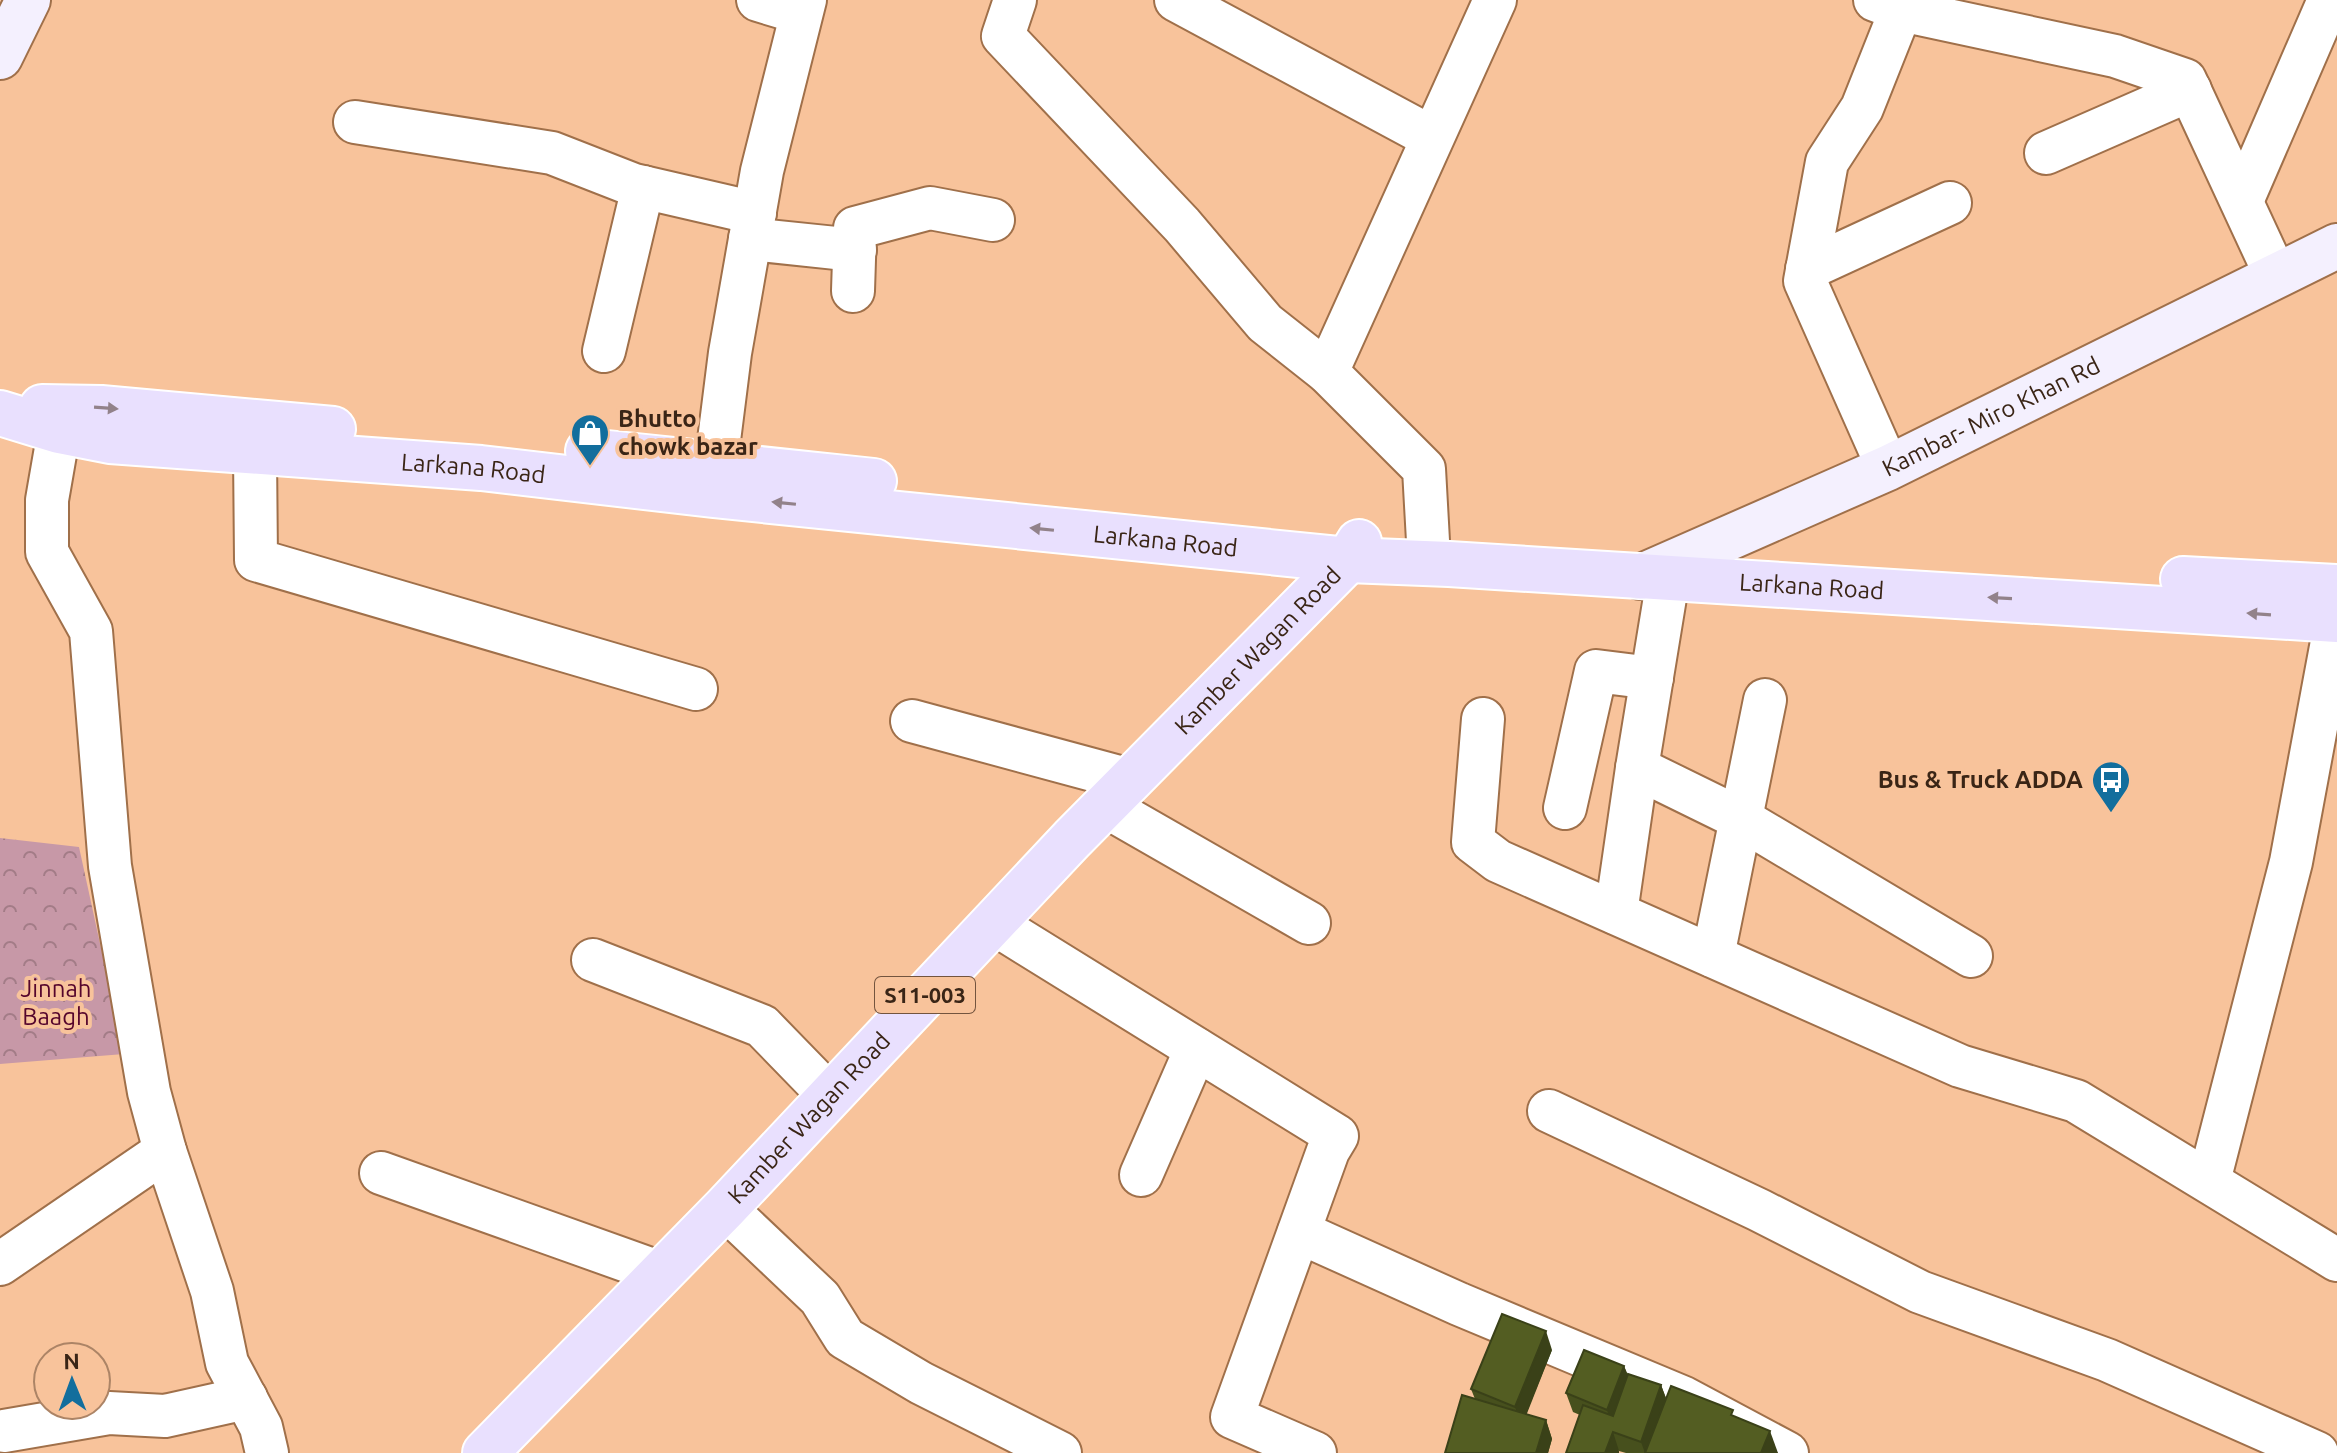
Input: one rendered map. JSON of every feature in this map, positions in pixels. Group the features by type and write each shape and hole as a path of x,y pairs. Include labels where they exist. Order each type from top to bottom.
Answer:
{"main road":[{"path":"0,57 28,0"},
{"name":"Kambar- Miro Khan Rd","path":"1667,570 1888,468 2337,246"},
{"name":"Larkana Road","path":"0,410 101,408 716,464 1355,548 1428,541 1667,570"},
{"name":"Larkana Road","path":"0,410 59,431 110,441 481,468 713,495 1355,548 1667,570 2128,591 2337,587"},
{"name":"Kamber Wagan Road","path":"485,1453 725,1208 993,923 1355,548"},
{"name":"Larkana Road","path":"2128,591 2336,620"}],"street":[{"path":"716,464 730,353 762,171 803,6 758,0"},
{"path":"1015,0 1003,36 1182,225 1265,323 1327,372 1424,469 1428,541"},
{"path":"1176,0 1431,137"},
{"path":"2242,201 2329,0"},
{"path":"1327,372 1491,1"},
{"path":"1888,468 1805,281 1827,162 1862,108 1888,5 2002,15 2185,80 2276,276"},
{"path":"2046,153 2190,90"},
{"path":"355,122 552,153 752,226 854,270 855,228 930,208 993,220"},
{"path":"604,351 643,187"},
{"path":"1807,269 1950,203"},
{"path":"59,431 47,500 47,552 91,631 110,866 149,1092 165,1151 212,1291 227,1363 261,1427 267,1453"},
{"path":"255,453 256,560 696,689"},
{"path":"1616,913 1667,570"},
{"path":"2209,1181 2291,862 2336,620"},
{"path":"1565,808 1596,671 1652,678"},
{"path":"1713,956 1765,700"},
{"path":"1483,719 1473,842 1498,861 1960,1066 2076,1101 2337,1260"},
{"path":"912,721 1118,793 1309,923"},
{"path":"1637,768 1741,819 1971,956"},
{"path":"993,923 1337,1136 1328,1151 1232,1417 1315,1453"},
{"path":"593,960 762,1026 830,1096"},
{"path":"1141,1175 1196,1049"},
{"path":"1549,1111 1759,1210 1920,1292 2107,1360 2317,1453"},
{"path":"0,1264 165,1151"},
{"path":"381,1173 661,1273"},
{"path":"725,1208 820,1298 845,1338 921,1383 1060,1453"},
{"path":"1299,1232 1459,1304 1684,1398 1787,1453"},
{"path":"4,1431 109,1413 165,1416 246,1398"}],"green space":[{"name":"Jinnah Baagh","path":"0,838 79,847 124,1054 0,1064"}],"building":[{"path":"1502,1314 1546,1331 1515,1407 1471,1389"},
{"path":"1584,1350 1624,1366 1607,1410 1566,1393"},
{"path":"1628,1374 1661,1385 1641,1442 1613,1432 1605,1453 1566,1453 1583,1405 1613,1416"},
{"path":"1671,1386 1733,1410 1731,1415 1770,1431 1761,1453 1645,1453"},
{"path":"1462,1395 1546,1420 1536,1453 1445,1453"}],"place":[{"name":"Bhutto chowk bazar","path":"590,467"},
{"name":"Bus & Truck ADDA","path":"2111,814"}]}
